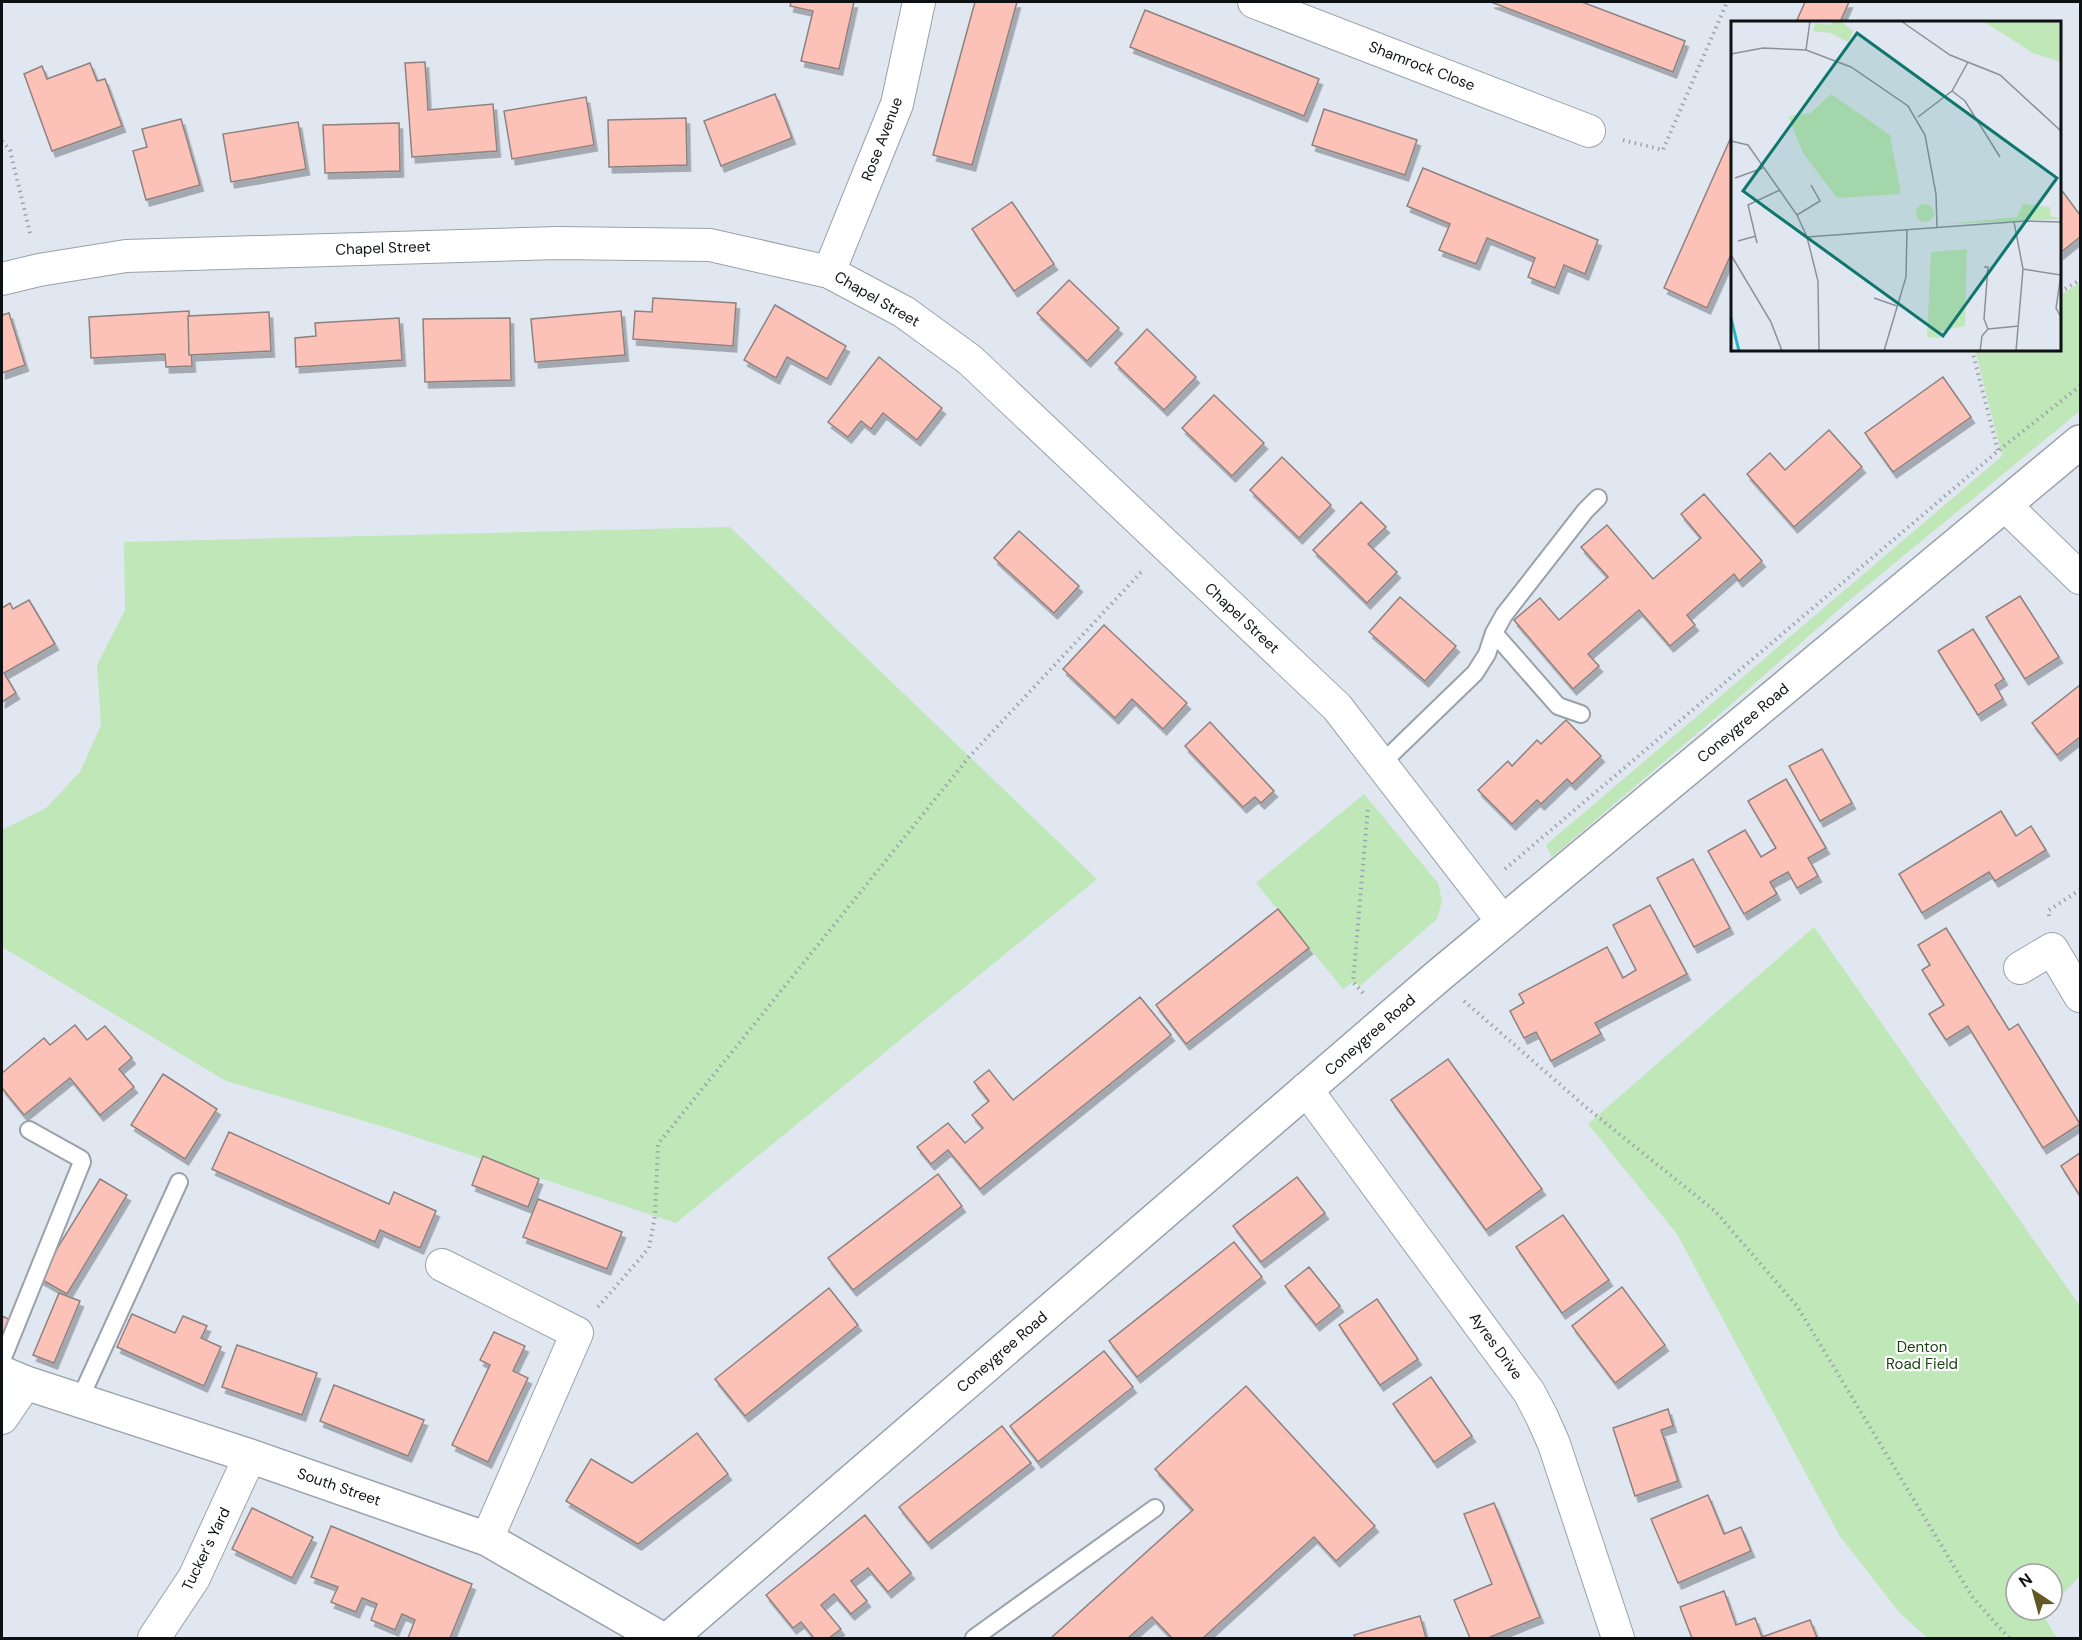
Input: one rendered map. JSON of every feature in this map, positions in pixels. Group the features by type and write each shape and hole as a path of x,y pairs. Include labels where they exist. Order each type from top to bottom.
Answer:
{"street":[{"name":"Rose Avenue","path":"829,272 897,104 919,2"},
{"name":"Shamrock Close","path":"1254,2 1589,131"},
{"name":"Chapel Street","path":"2,279 39,270 126,256 558,243 710,245 829,272 904,312 970,360 1337,707 1503,922"},
{"name":"Coneygree Road","path":"670,1638 1437,977 2006,506 2080,442"},
{"path":"2006,506 2080,578"},
{"path":"2020,968 2052,949 2080,996"},
{"name":"Ayres Drive","path":"1306,1089 1529,1392 1554,1444 1618,1638"},
{"path":"442,1265 577,1333 487,1539"},
{"path":"2,1418 14,1378"},
{"name":"South Street","path":"14,1378 250,1456 487,1539 660,1638"},
{"name":"Tucker's Yard","path":"154,1638 194,1578 250,1456"}],"lane":[{"path":"1381,764 1475,673 1487,654 1494,633 1504,615 1598,498"},
{"path":"1494,633 1558,706 1581,714"},
{"path":"2,1360 82,1162 81,1159 29,1130"},
{"path":"79,1401 179,1182"},
{"path":"974,1638 1155,1509"}],"path":[{"path":"1589,131 1663,150 1727,2"},
{"path":"2,141 10,150 39,270"},
{"path":"2061,291 2080,280"},
{"path":"1972,351 1998,451"},
{"path":"1479,891 1998,451 2080,386"},
{"path":"577,1333 649,1248 655,1216 658,1144 969,757 1166,546"},
{"path":"1369,798 1353,982 1387,1021"},
{"path":"1437,977 1587,1108 1715,1211 1723,1220 1797,1306 1973,1598 2009,1638"}],"green space":[{"path":"2080,283 2080,411 1852,598 1552,857 1546,845 2002,456 1975,351 2061,351 2061,294"},
{"path":"730,527 1097,879 676,1223 388,1128 226,1081 2,947 2,830 46,808 80,772 101,725 97,665 125,610 124,542"},
{"path":"1364,794 1438,883 1442,901 1437,919 1360,986 1353,982 1343,989 1256,883"},
{"name":"Denton Road Field","path":"1814,927 2080,1306 2080,1576 2064,1593 2064,1562 2004,1562 2004,1622 2047,1622 2057,1638 1927,1638 1899,1612 1839,1535 1677,1234 1588,1124"}],"building":[{"path":"791,2 854,2 839,69 801,61 813,11 790,6"},
{"path":"975,2 1017,2 972,165 933,155"},
{"path":"1491,2 1582,2 1685,41 1673,72"},
{"path":"1805,2 1849,2 1840,21 1797,20"},
{"path":"1145,10 1319,79 1304,116 1130,47"},
{"path":"425,62 428,110 493,104 497,151 412,157 405,63"},
{"path":"90,63 97,81 105,79 122,126 52,151 24,74 42,66 47,79"},
{"path":"775,94 792,138 721,166 704,121"},
{"path":"586,97 594,145 512,159 504,111"},
{"path":"1324,109 1417,140 1405,175 1312,145"},
{"path":"686,118 687,165 609,167 608,120"},
{"path":"181,119 200,185 146,200 133,151 147,147 142,129"},
{"path":"298,122 306,169 231,182 223,134"},
{"path":"399,123 400,171 325,173 323,125"},
{"path":"1731,137 1731,254 1707,308 1664,288"},
{"path":"1423,168 1598,240 1585,274 1564,265 1555,288 1528,277 1535,258 1487,238 1476,264 1439,250 1450,224 1407,206"},
{"path":"2063,192 2080,215 2080,237 2061,252 2061,194"},
{"path":"1012,202 1054,264 1014,291 972,229"},
{"path":"1069,280 1119,328 1087,361 1037,313"},
{"path":"653,298 736,303 733,346 633,339 635,311 652,312"},
{"path":"775,305 846,346 827,379 787,357 776,378 744,360"},
{"path":"189,311 192,366 166,367 165,354 91,358 89,317"},
{"path":"621,311 625,355 535,362 531,319"},
{"path":"269,312 271,351 189,355 188,316"},
{"path":"9,313 25,365 2,373 2,315"},
{"path":"399,318 402,360 296,367 295,338 316,336 315,323"},
{"path":"510,318 511,380 425,382 423,319"},
{"path":"1147,329 1196,377 1164,410 1115,363"},
{"path":"879,357 942,408 917,440 883,413 871,429 861,421 848,437 828,422"},
{"path":"1943,377 1971,417 1893,472 1865,433"},
{"path":"1214,395 1264,443 1232,476 1182,428"},
{"path":"1829,430 1862,467 1794,527 1747,474 1770,453 1785,470"},
{"path":"1282,457 1331,505 1299,538 1250,490"},
{"path":"1704,494 1762,561 1739,581 1734,574 1687,615 1695,625 1670,646 1639,610 1588,654 1599,666 1573,689 1514,620 1540,598 1559,620 1608,577 1581,547 1607,525 1653,579 1701,538 1681,514"},
{"path":"1361,502 1386,527 1368,544 1397,572 1367,603 1313,550"},
{"path":"1019,531 1079,586 1054,613 994,558"},
{"path":"2020,596 2059,657 2025,679 1986,617"},
{"path":"1400,597 1456,646 1425,681 1369,632"},
{"path":"29,600 55,644 4,673 16,693 2,702 2,608 10,603 13,609"},
{"path":"1104,625 1187,703 1163,729 1132,699 1115,718 1063,669"},
{"path":"1973,629 2004,679 1995,685 2003,699 1978,715 1938,651"},
{"path":"2080,685 2080,737 2057,755 2032,723"},
{"path":"1566,720 1601,756 1572,784 1567,779 1541,804 1537,800 1512,824 1478,790 1508,761 1512,766 1537,740 1541,744"},
{"path":"1210,722 1274,791 1261,803 1255,797 1243,807 1185,746"},
{"path":"1822,749 1852,803 1820,821 1789,766"},
{"path":"1786,779 1826,848 1808,858 1818,876 1797,888 1788,872 1770,882 1777,894 1744,914 1708,851 1745,830 1761,857 1776,848 1748,801"},
{"path":"2001,811 2016,836 2031,826 2046,850 1995,881 1989,872 1922,913 1899,874"},
{"path":"1693,859 1730,928 1694,947 1657,878"},
{"path":"1650,905 1687,974 1595,1023 1601,1034 1551,1061 1536,1032 1524,1038 1510,1011 1524,1003 1519,994 1607,947 1623,978 1636,970 1613,925"},
{"path":"1278,909 1309,948 1186,1044 1156,1005"},
{"path":"1946,928 2009,1030 2018,1024 2080,1124 2043,1148 1968,1026 1946,1040 1929,1014 1944,1005 1922,970 1930,965 1918,945"},
{"path":"1140,997 1171,1035 980,1189 948,1150 931,1164 917,1147 948,1123 965,1143 983,1128 972,1115 989,1101 974,1082 989,1070 1013,1100"},
{"path":"75,1025 87,1040 105,1026 132,1058 119,1069 134,1087 100,1115 70,1078 24,1115 2,1088 2,1073 44,1038 50,1045"},
{"path":"1448,1059 1542,1189 1486,1230 1391,1100"},
{"path":"163,1074 217,1109 185,1159 131,1125"},
{"path":"229,1132 389,1204 394,1192 436,1211 420,1248 380,1230 375,1242 212,1169"},
{"path":"2080,1153 2080,1196 2061,1166"},
{"path":"483,1156 539,1179 528,1207 472,1185"},
{"path":"938,1174 962,1206 853,1290 828,1258"},
{"path":"1297,1177 1325,1213 1261,1262 1233,1226"},
{"path":"100,1179 127,1195 67,1294 39,1278"},
{"path":"538,1199 622,1232 607,1269 523,1237"},
{"path":"1563,1215 1609,1280 1562,1313 1516,1247"},
{"path":"1234,1242 1262,1277 1137,1377 1109,1341"},
{"path":"1309,1267 1340,1306 1316,1325 1285,1286"},
{"path":"1622,1287 1665,1345 1615,1383 1572,1326"},
{"path":"829,1288 858,1325 745,1416 715,1379"},
{"path":"59,1293 80,1301 54,1363 33,1355"},
{"path":"1377,1299 1418,1359 1380,1385 1339,1325"},
{"path":"132,1314 175,1333 183,1316 207,1326 201,1338 221,1347 204,1386 117,1347"},
{"path":"2,1316 13,1321 2,1345"},
{"path":"494,1332 525,1346 513,1371 528,1378 488,1462 452,1445 490,1365 480,1360"},
{"path":"237,1345 317,1373 302,1415 222,1387"},
{"path":"1104,1351 1133,1387 1038,1462 1010,1426"},
{"path":"1431,1377 1472,1436 1434,1462 1393,1404"},
{"path":"334,1385 424,1420 408,1456 320,1421"},
{"path":"1246,1386 1375,1526 1336,1561 1314,1537 1203,1638 1172,1638 1152,1617 1128,1638 1051,1638 1193,1510 1155,1469"},
{"path":"1668,1409 1673,1426 1661,1430 1678,1481 1635,1496 1613,1428"},
{"path":"1002,1426 1031,1463 928,1543 899,1507"},
{"path":"697,1433 728,1474 638,1544 566,1501 591,1459 632,1483"},
{"path":"1708,1495 1724,1534 1741,1527 1751,1551 1678,1583 1651,1519"},
{"path":"1494,1503 1540,1617 1488,1638 1470,1638 1454,1600 1492,1584 1464,1514"},
{"path":"252,1508 313,1537 292,1578 232,1549"},
{"path":"865,1515 911,1573 888,1592 868,1568 851,1581 867,1601 851,1614 834,1594 821,1605 841,1629 829,1638 814,1638 801,1622 793,1628 766,1595"},
{"path":"331,1526 472,1584 450,1638 408,1638 415,1620 402,1614 395,1630 371,1620 377,1604 362,1598 356,1612 331,1602 338,1587 311,1577"},
{"path":"1724,1591 1736,1625 1755,1618 1762,1637 1810,1620 1817,1638 1692,1638 1680,1607"},
{"path":"1420,1616 1426,1638 1355,1638 1354,1635"}]}
